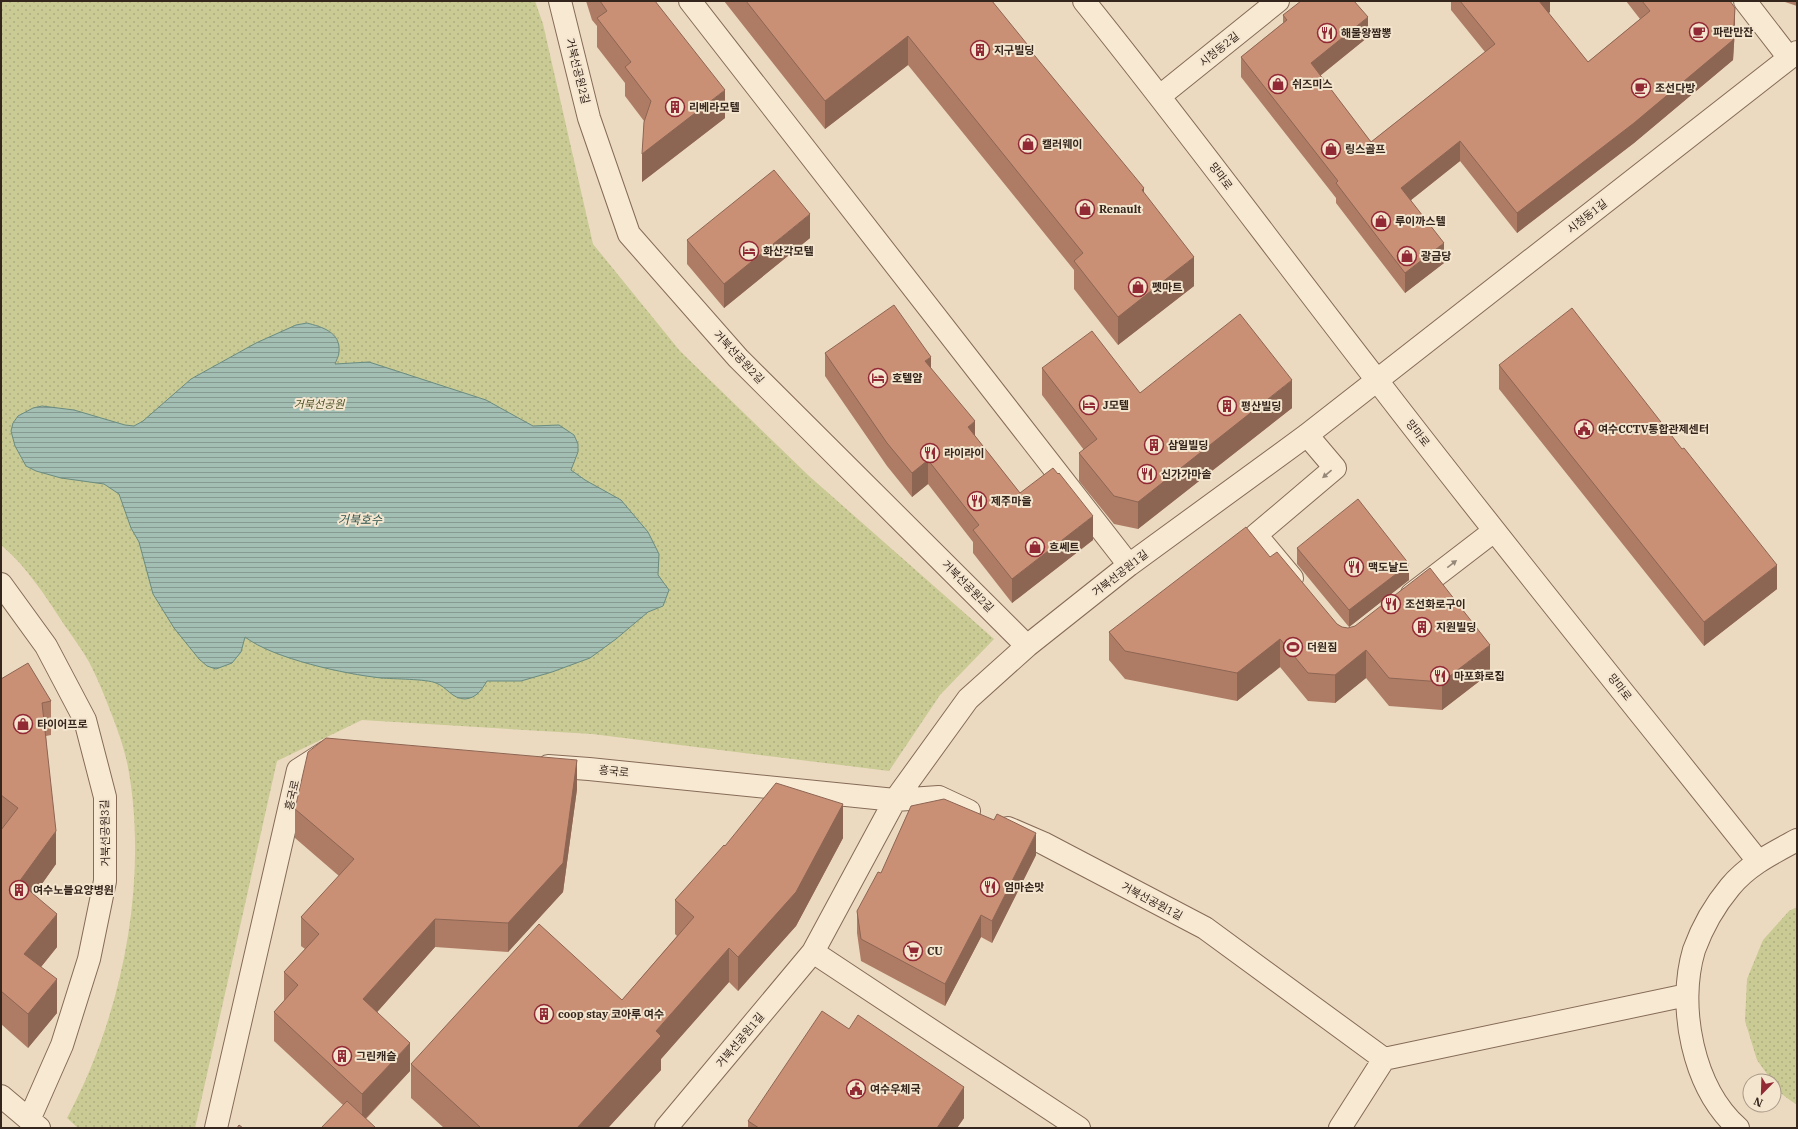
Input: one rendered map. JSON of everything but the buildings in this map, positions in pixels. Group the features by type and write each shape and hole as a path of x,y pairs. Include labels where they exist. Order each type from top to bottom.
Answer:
{"street":[{"name":"거북선공원2길","path":"560,1 590,118 629,234 738,358 1027,646"},
{"path":"690,1 1129,565"},
{"name":"망마로","path":"1084,1 1160,96 1376,380 1494,531 1758,861"},
{"name":"시청동2길","path":"1160,96 1278,1"},
{"path":"1745,1 1793,55"},
{"name":"시청동1길","path":"1376,380 1793,55"},
{"name":"거북선공원1길","path":"666,1128 813,952 895,800 968,699 1027,646 1129,565 1307,435 1376,380"},
{"path":"1307,435 1335,468 1256,535 1307,596"},
{"path":"1396,606 1494,531"},
{"name":"거북선공원3길","path":"1,584 46,646 85,720 105,797 105,881 89,959 62,1045 34,1124"},
{"name":"흥국로","path":"216,1128 298,770 326,752 353,754"},
{"name":"흥국로","path":"526,765 597,770 895,800"},
{"name":"거북선공원1길","path":"895,800 939,797 1043,843 1205,928 1384,1059"},
{"path":"1738,1128 1731,1121 1705,1084 1690,1040 1686,995 1694,951 1709,917 1731,886 1758,861 1797,840"},
{"path":"813,952 1079,1128"},
{"path":"1340,1128 1384,1059 1686,995"},
{"path":"1,1096 34,1124"}],"green space":[{"name":"거북선공원","path":"1,1 535,1 543,24 593,244 680,351 809,476 994,639 940,695 889,771 592,734 362,720 277,761 195,1128 78,1128 67,1118 86,1078 103,1036 116,992 126,947 132,902 135,856 134,811 128,767 123,748 110,709 93,669 80,647 35,581 19,562 1,545"},
{"path":"1797,907 1797,1105 1782,1094 1782,1073 1766,1073 1757,1060 1745,1021 1747,979 1763,940 1789,911"}],"water":[{"name":"거북호수","path":"307,323 319,326 334,335 339,345 338,357 335,364 369,362 486,400 533,426 559,425 574,435 578,444 578,452 571,470 585,480 621,500 648,532 659,554 658,575 669,590 663,606 648,612 616,639 590,658 552,672 521,681 487,681 476,695 465,699 453,695 440,685 432,682 366,676 291,659 258,645 245,637 241,652 232,663 216,669 207,666 199,659 174,628 153,594 139,542 131,528 119,494 104,484 61,478 36,471 26,466 15,446 11,431 13,423 18,416 33,408 42,406 74,410 125,425 134,426 143,421 191,379 256,343 296,325"}],"place":[{"name":"파란만잔","path":"1699,32"},
{"name":"해물왕짬뽕","path":"1327,33"},
{"name":"지구빌딩","path":"980,50"},
{"name":"쉬즈미스","path":"1278,84"},
{"name":"조선다방","path":"1641,88"},
{"name":"리베라모텔","path":"675,107"},
{"name":"캘러웨이","path":"1028,144"},
{"name":"링스골프","path":"1331,149"},
{"name":"Renault","path":"1085,209"},
{"name":"루이까스텔","path":"1381,221"},
{"name":"화산각모텔","path":"749,251"},
{"name":"광금당","path":"1407,256"},
{"name":"펫마트","path":"1138,287"},
{"name":"호텔얌","path":"878,378"},
{"name":"J모텔","path":"1089,405"},
{"name":"평산빌딩","path":"1227,406"},
{"name":"여수CCTV통합관제센터","path":"1584,429"},
{"name":"삼일빌딩","path":"1154,445"},
{"name":"라이라이","path":"930,453"},
{"name":"신가가마솥","path":"1147,474"},
{"name":"제주마을","path":"977,501"},
{"name":"흐쎄트","path":"1035,547"},
{"name":"맥도날드","path":"1354,567"},
{"name":"조선화로구이","path":"1391,604"},
{"name":"지원빌딩","path":"1422,627"},
{"name":"더원짐","path":"1293,647"},
{"name":"마포화로집","path":"1440,676"},
{"name":"타이어프로","path":"23,724"},
{"name":"엄마손맛","path":"990,887"},
{"name":"여수노블요양병원","path":"19,890"},
{"name":"CU","path":"913,951"},
{"name":"coop stay 코아루 여수","path":"544,1014"},
{"name":"그린캐슬","path":"342,1056"},
{"name":"여수우체국","path":"856,1089"}]}
